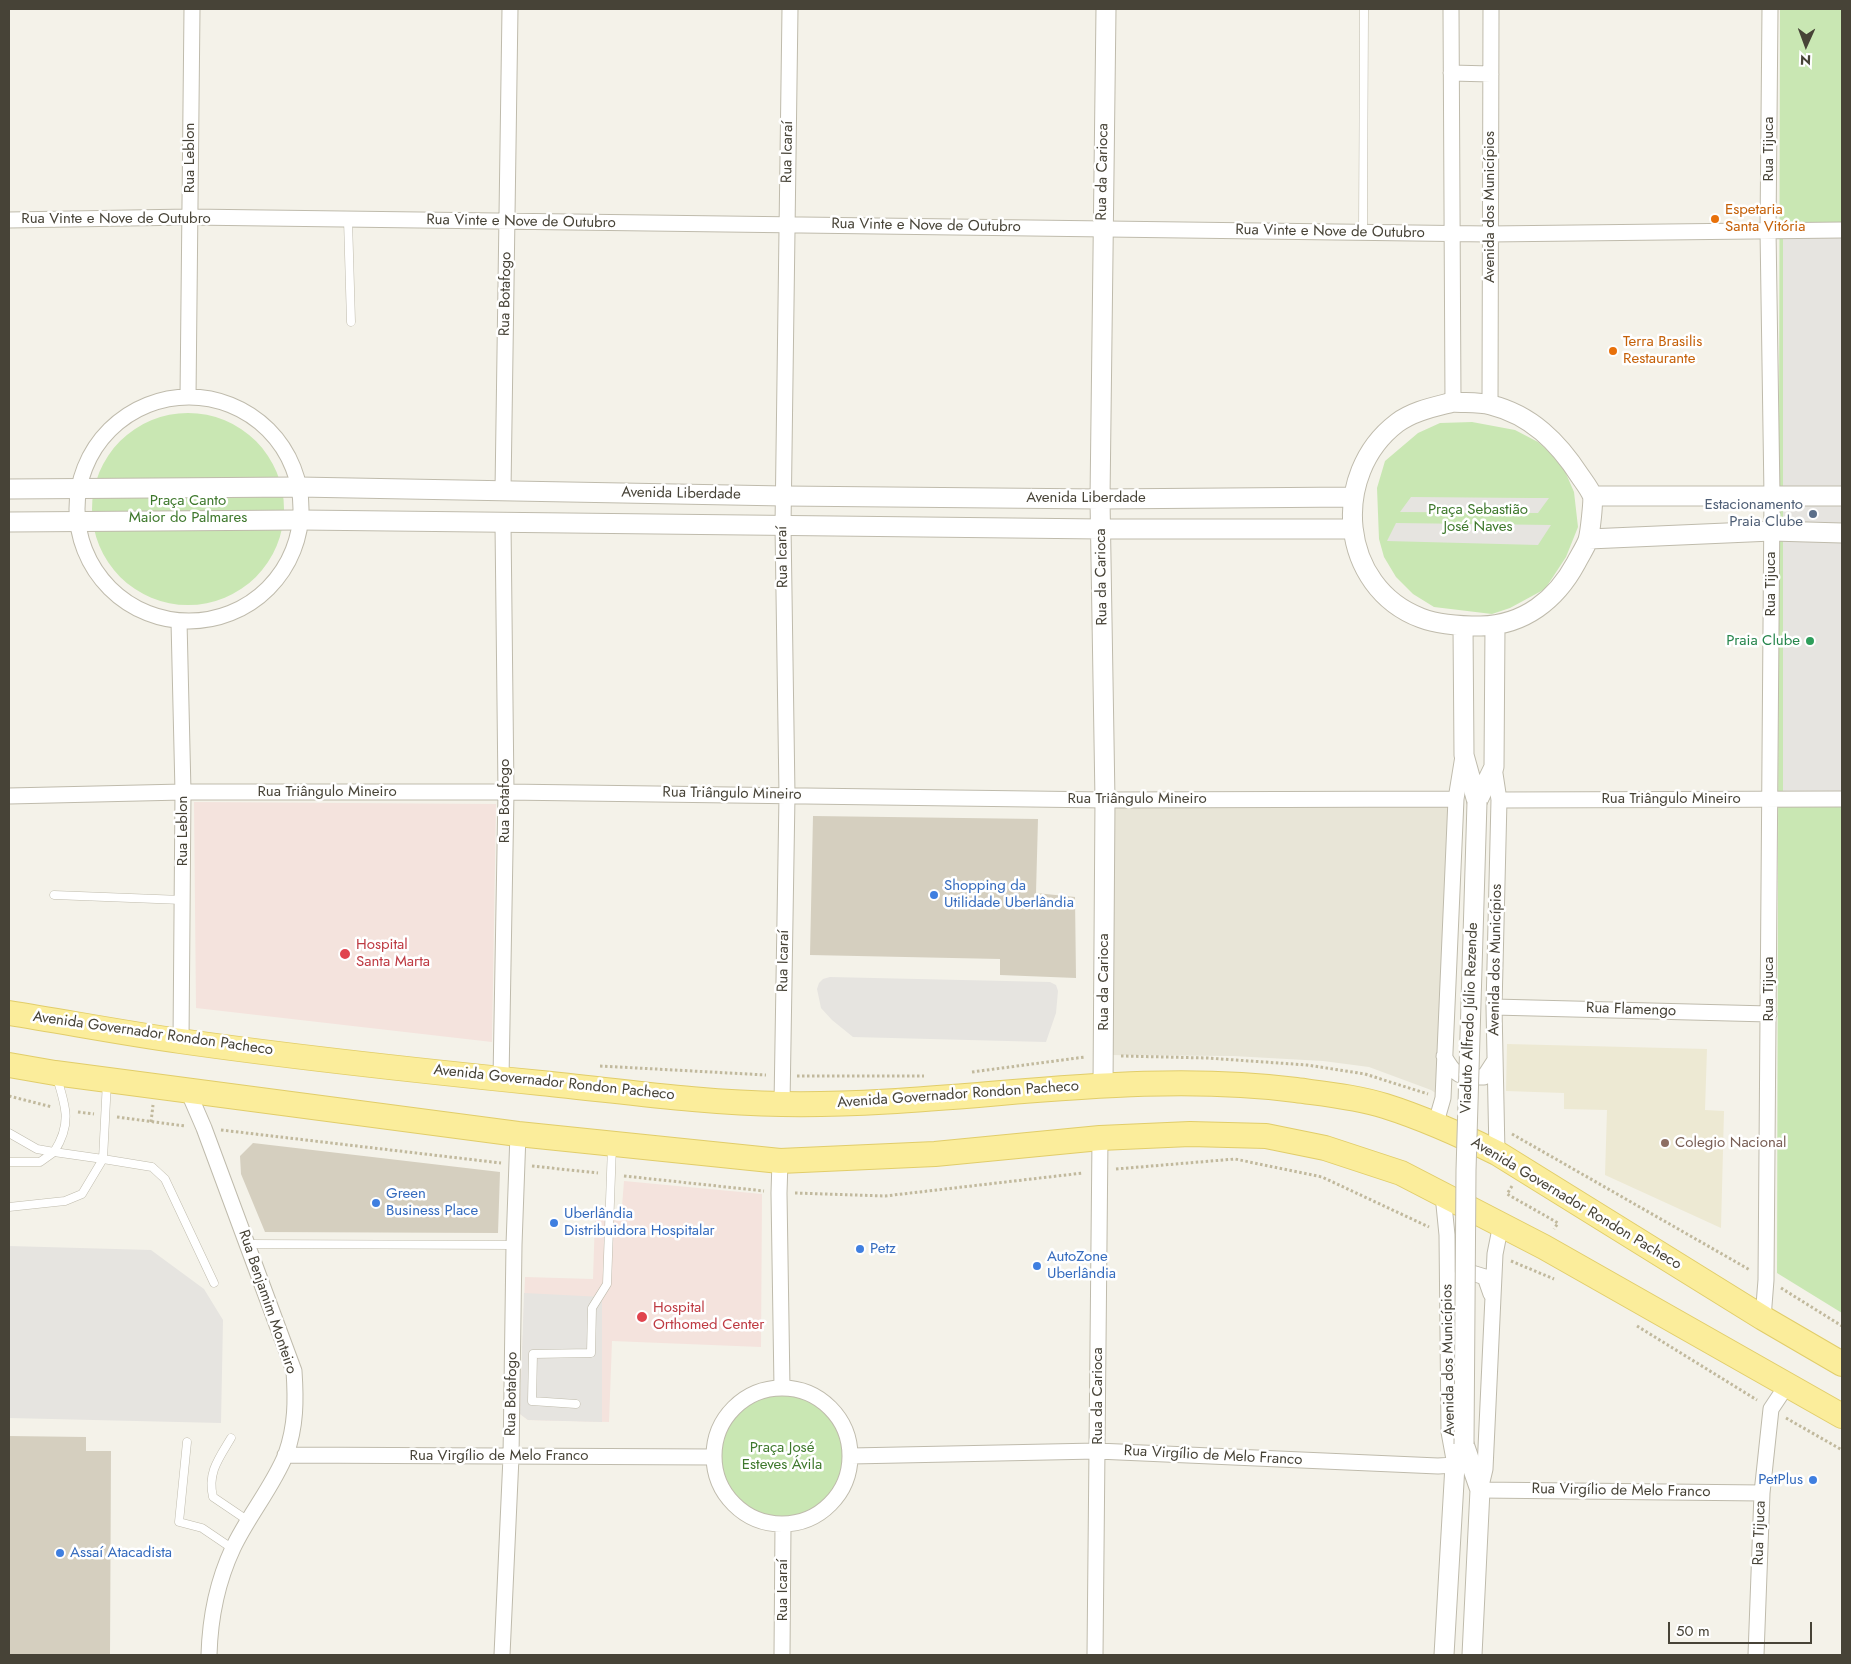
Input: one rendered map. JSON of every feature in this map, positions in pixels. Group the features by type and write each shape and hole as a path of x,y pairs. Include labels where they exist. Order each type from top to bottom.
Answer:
{"main road":[{"name":"Avenida Governador Rondon Pacheco","path":"9,1013 181,1041 501,1079 689,1098 782,1104 938,1099 1103,1085 1184,1083 1261,1086 1314,1092 1383,1105 1497,1153 1530,1155 1764,1318 1842,1364"},
{"path":"9,1065 55,1073 518,1134 780,1160 935,1154 1100,1138 1190,1134 1266,1136 1325,1148 1401,1173 1501,1224 1537,1261 1786,1385 1842,1416"}],"street":[{"name":"Rua Leblon","path":"188,397 192,9"},
{"name":"Rua Botafogo","path":"503,490 510,9"},
{"name":"Rua Icaraí","path":"782,1104 787,795 783,526 790,9"},
{"name":"Rua da Carioca","path":"1103,1085 1105,800 1100,499 1106,9"},
{"path":"1451,9 1453,402"},
{"name":"Avenida dos Municípios","path":"1490,404 1491,9"},
{"name":"Rua Tijuca","path":"1764,1318 1769,1014 1772,531 1768,230 1770,9"},
{"path":"1451,73 1491,74"},
{"name":"Rua Vinte e Nove de Outubro","path":"9,220 190,217 1453,234 1842,230"},
{"path":"188,397 214,400 238,408 260,422 278,440 291,462 299,486 301,520 294,548 281,574 261,596 236,611 208,620 179,621 149,614 116,595 100,579 84,552 76,523 77,489 87,460 100,440 129,414 157,401 188,397"},
{"path":"1453,402 1490,404 1515,414 1557,442 1592,496 1589,539 1567,580 1536,611 1495,626 1462,626 1421,618 1396,603 1374,583 1360,557 1352,529 1352,497 1361,469 1376,443 1398,423 1424,409 1453,402"},
{"name":"Avenida Liberdade","path":"9,489 299,486 784,496 1100,499 1352,497"},
{"path":"1592,496 1842,496"},
{"name":"Avenida Liberdade","path":"9,522 301,520 503,524 1352,529"},
{"name":"Rua Botafogo","path":"501,1079 506,792 503,524"},
{"path":"1589,539 1772,531 1842,533"},
{"name":"Rua Leblon","path":"179,621 183,792 181,1041"},
{"path":"1435,1126 1443,1098 1456,799 1464,755 1462,626"},
{"name":"Avenida dos Municípios","path":"1495,626 1494,767 1499,800 1494,1006 1497,1153"},
{"path":"1464,755 1477,802"},
{"name":"Avenida dos Municípios","path":"1477,802 1494,767"},
{"name":"Rua Triângulo Mineiro","path":"9,796 183,792 506,792 1105,800 1456,799"},
{"name":"Rua Triângulo Mineiro","path":"1499,800 1842,799"},
{"name":"Viaduto Alfredo Júlio Rezende","path":"1464,1444 1466,1170 1477,802"},
{"name":"Rua Flamengo","path":"1494,1006 1769,1014"},
{"path":"1444,1056 1451,1069 1462,1077 1484,1077 1495,1060"},
{"name":"Rua Benjamim Monteiro","path":"188,1091 204,1128 294,1371 296,1406 285,1455 247,1520 233,1549 221,1582 210,1639 209,1655"},
{"name":"Rua Botafogo","path":"502,1655 511,1456 514,1245 518,1134"},
{"name":"Rua da Carioca","path":"1095,1655 1098,1451 1098,1171 1100,1138"},
{"path":"780,1160 782,1388"},
{"name":"Avenida dos Municípios","path":"1443,1195 1447,1235 1449,1432 1455,1465 1444,1655"},
{"name":"Avenida dos Municípios","path":"1472,1655 1480,1490 1485,1469 1495,1254 1501,1224"},
{"path":"1448,1299 1457,1280 1472,1273 1484,1277 1493,1297"},
{"name":"Rua Tijuca","path":"1756,1655 1762,1493 1772,1409 1786,1385"},
{"path":"782,1388 804,1391 822,1401 838,1416 844,1428 851,1456 848,1477 838,1496 823,1511 804,1521 783,1524 762,1522 742,1512 724,1491 717,1478 713,1457 716,1436 726,1416 741,1401 760,1391 782,1388"},
{"name":"Avenida dos Municípios","path":"1455,1465 1464,1444"},
{"name":"Avenida dos Municípios","path":"1464,1444 1480,1490"},
{"name":"Rua Virgílio de Melo Franco","path":"851,1456 1098,1451 1428,1466 1455,1465"},
{"name":"Rua Virgílio de Melo Franco","path":"285,1455 713,1457"},
{"name":"Rua Virgílio de Melo Franco","path":"1480,1490 1762,1493"},
{"name":"Rua Icaraí","path":"782,1655 783,1524"}],"lane":[{"path":"1364,9 1364,232"},
{"path":"348,220 351,322"},
{"path":"54,895 182,900"},
{"path":"9,1162 40,1162 54,1152 62,1140 67,1110 55,1073"},
{"path":"9,1207 65,1201 82,1194 103,1159 104,1116 108,1080"},
{"path":"9,1132 37,1149 152,1167 165,1179 214,1284"},
{"path":"576,1404 532,1401 533,1354 591,1353 592,1308 607,1284 612,1143"},
{"path":"247,1244 514,1245"},
{"path":"230,1438 212,1472 210,1486 213,1497 247,1520"},
{"path":"187,1442 179,1522 202,1528 233,1549"}],"path":[{"path":"9,1096 67,1110 104,1116 152,1120 204,1128 518,1165 779,1193 885,1196 1098,1171 1235,1159 1322,1177 1447,1235"},
{"path":"1530,1155 1507,1194 1558,1223 1537,1261"},
{"path":"1495,1254 1537,1261 1557,1280"},
{"path":"1632,1323 1842,1450"}],"shaded area":[{"name":"Estacionamento Praia Clube","path":"1783,230 1842,230 1842,799 1783,798"},
{"path":"1411,497 1549,498 1538,513 1400,512"},
{"path":"1396,523 1551,525 1538,545 1387,541"},
{"path":"1456,799 1443,1098 1431,1090 1369,1067 1323,1061 1233,1056 1103,1055 1105,800"},
{"name":"Hospital Santa Marta","path":"194,802 496,804 492,1042 196,1008"},
{"path":"830,977 1050,982 1056,985 1058,991 1056,1013 1046,1042 853,1037 832,1020 821,1008 817,989 823,979"},
{"name":"Colegio Nacional","path":"1507,1044 1707,1049 1705,1110 1724,1111 1721,1228 1605,1175 1607,1110 1564,1109 1564,1093 1506,1091"},
{"name":"Hospital Orthomed Center","path":"624,1181 762,1194 761,1347 612,1341 609,1422 528,1420 520,1414 525,1277 593,1279 595,1217 621,1219"},
{"path":"9,1246 151,1250 204,1289 223,1320 221,1423 9,1418"},
{"path":"524,1293 602,1297 602,1422 528,1420 520,1414"}],"green space":[{"name":"Praia Clube","path":"1780,9 1842,9 1842,1313 1777,1273"},
{"name":"Praça Canto Maior do Palmares","path":"188,413 216,417 241,429 256,441 268,456 280,481 284,509 280,537 268,562 256,577 241,589 216,601 188,605 160,601 135,589 120,577 108,562 96,537 92,509 96,481 108,456 120,441 135,429 160,417"},
{"name":"Praça Sebastião José Naves","path":"1472,422 1515,430 1538,442 1561,462 1574,492 1578,527 1566,557 1545,589 1510,608 1492,614 1434,607 1413,594 1396,577 1384,557 1379,539 1377,488 1385,461 1418,433 1440,423"},
{"name":"Praça José Esteves Ávila","path":"782,1388 808,1393 820,1399 830,1408 839,1418 845,1430 850,1456 845,1482 839,1494 830,1504 820,1513 808,1519 782,1524 756,1519 744,1513 734,1504 725,1494 719,1482 714,1456 719,1430 725,1418 734,1408 744,1399 756,1393"}],"building":[{"name":"Shopping da Utilidade Uberlândia","path":"813,816 1038,819 1036,893 1075,897 1076,978 1000,975 1000,959 810,955"},
{"name":"Green Business Place","path":"253,1143 500,1172 498,1233 265,1232 241,1174 240,1156"},
{"name":"Assaí Atacadista","path":"9,1436 86,1437 86,1451 111,1451 110,1655 9,1655"}],"place":[{"name":"Espetaria Santa Vitória","path":"1715,219"},
{"name":"Terra Brasilis Restaurante","path":"1613,351"},
{"name":"Estacionamento Praia Clube","path":"1813,514"},
{"name":"Praia Clube","path":"1810,641"},
{"name":"Shopping da Utilidade Uberlândia","path":"934,895"},
{"name":"Hospital Santa Marta","path":"345,954"},
{"name":"Colegio Nacional","path":"1665,1143"},
{"name":"Green Business Place","path":"376,1203"},
{"name":"Uberlândia Distribuidora Hospitalar","path":"554,1223"},
{"name":"Petz","path":"860,1249"},
{"name":"AutoZone Uberlândia","path":"1037,1266"},
{"name":"Hospital Orthomed Center","path":"642,1317"},
{"name":"PetPlus","path":"1813,1480"},
{"name":"Assaí Atacadista","path":"60,1553"}]}
